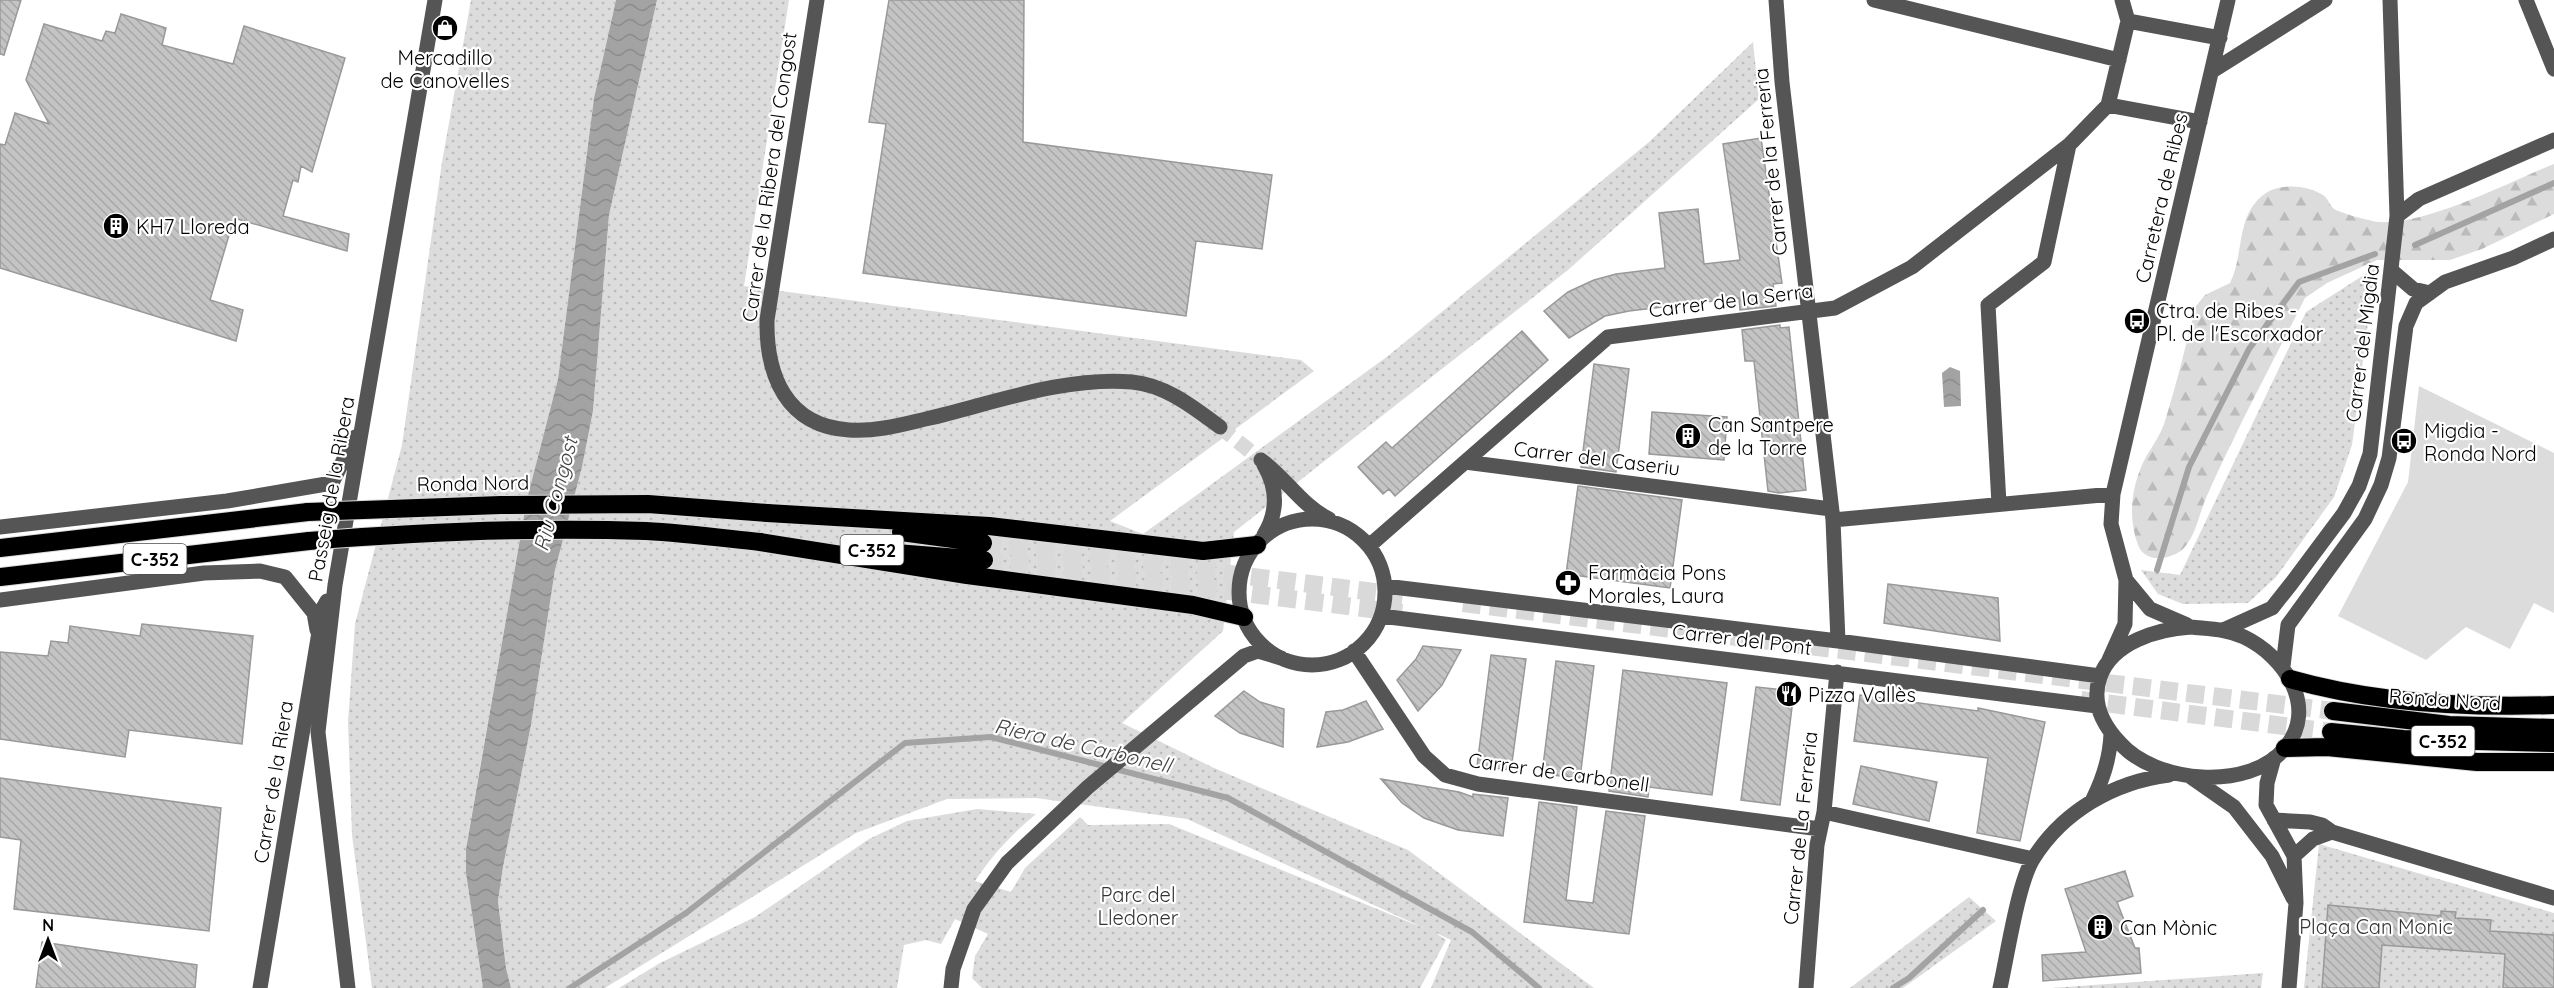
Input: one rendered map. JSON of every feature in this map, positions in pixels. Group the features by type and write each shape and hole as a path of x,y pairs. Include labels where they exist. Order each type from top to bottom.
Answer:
{"highway":[{"name":"Ronda Nord","path":"0,548 308,512 501,505 648,504 766,513 983,552 760,542 647,531 386,534 0,577"},
{"path":"766,513 989,526 1203,551 1260,541"},
{"path":"760,542 967,575 1193,605 1245,620"},
{"path":"2287,672 2335,692 2469,705 2554,705"},
{"name":"Ronda Nord","path":"2333,711 2449,725 2554,728"},
{"name":"Ronda Nord","path":"2331,732 2403,739 2554,743"},
{"path":"2280,753 2327,747 2477,762 2554,762"}],"street":[{"name":"Passeig de la Ribera","path":"348,988 318,732 335,585 435,0"},
{"name":"Carrer de la Ribera del Congost","path":"817,0 767,320 770,366 785,397 796,409 829,427 869,430 1073,384 1123,382 1152,386 1170,394 1201,412 1220,427"},
{"name":"Carrer de la Ferreria","path":"1776,0 1781,79 1832,515 1838,641"},
{"path":"1874,0 2119,60"},
{"path":"2122,0 2128,21 2108,105 2200,122"},
{"name":"Carretera de Ribes","path":"2108,662 2125,624 2126,580 2111,524 2113,494 2214,70 2228,0"},
{"path":"2214,70 2325,0"},
{"name":"Carrer del Migdia","path":"2223,630 2272,608 2344,513 2359,486 2370,454 2397,216 2390,0"},
{"path":"2526,0 2554,69"},
{"path":"2128,21 2220,38"},
{"name":"Carrer de la Serra","path":"1369,546 1608,337 1835,308 1912,267 2069,145 2108,105"},
{"path":"2397,216 2419,199 2554,140"},
{"path":"1999,504 1988,305 2044,262 2069,145"},
{"path":"2392,271 2413,289 2430,293 2445,282 2513,258 2554,239"},
{"name":"Carrer del Migdia","path":"2287,672 2288,625 2365,519 2381,485 2389,458 2406,326 2416,303 2430,293"},
{"path":"0,527 227,501 332,483 364,415"},
{"path":"951,988 953,969 974,909 1006,863 1088,787 1236,662 1246,650 1245,620 1239,593 1241,574 1248,557 1271,524 1276,503 1274,490 1261,460 1313,509 1357,534 1369,546 1381,567 1385,586 1381,616 1373,633 1345,657 1324,664 1302,664 1258,651 1236,662"},
{"name":"Carrer del Caseriu","path":"1465,462 1832,515 2113,494"},
{"path":"1260,541 1278,527 1296,521 1315,519 1337,523"},
{"path":"0,600 204,573 260,571 285,577 314,613 325,675"},
{"name":"Carretera de Ribes","path":"2126,580 2150,609 2190,627"},
{"name":"Carrer de la Riera","path":"260,988 323,608 335,585"},
{"name":"Carrer del Pont","path":"1385,586 1838,641 2100,676"},
{"name":"Carrer del Pont","path":"1381,616 2097,706"},
{"path":"1245,620 1263,646 1281,658"},
{"path":"2175,775 2142,762 2126,750 2111,734 2097,706 2100,676 2108,662 2136,640 2159,630 2190,627 2223,630 2258,645 2287,672 2298,697 2299,715 2294,735 2280,753 2267,783 2266,805 2294,856 2296,903 2289,988"},
{"name":"Carrer de Carbonell","path":"1354,651 1424,756 1445,775 1478,784 1820,829"},
{"name":"Carrer de La Ferreria","path":"1806,988 1837,672"},
{"path":"2093,799 2108,765 2111,734"},
{"path":"2000,988 2025,879 2033,860 2059,828 2093,799 2146,778 2242,773 2280,753"},
{"path":"2191,777 2234,807 2272,856 2296,903"},
{"path":"1824,812 2033,860"},
{"path":"2274,820 2322,825 2332,832 2554,898"},
{"path":"2294,856 2313,840 2332,832"}],"green space":[{"path":"471,0 616,0 594,98 558,379 527,499 466,848 466,873 483,988 372,988 352,835 348,722 355,624 402,445 442,162"},
{"name":"Parc del Lledoner","path":"657,0 789,0 744,286 1301,360 1314,371 1110,521 1143,534 1388,356 1649,142 1753,42 1759,99 1568,270 1234,532 1223,631 1122,723 1214,768 1408,850 1594,988 1431,988 1451,940 1434,932 1446,940 1420,988 982,988 972,978 975,956 988,934 955,919 941,944 926,940 904,945 897,988 619,988 660,963 755,917 869,839 907,821 977,809 1036,814 1003,845 975,881 1011,892 1025,868 1080,817 1088,825 1169,824 1426,929 1187,819 1036,798 947,799 856,833 605,988 511,988 506,968 498,901 503,867 531,725 555,570 582,467 593,411 609,215"},
{"path":"2554,164 2554,214 2482,249 2450,260 2377,260 2327,283 2305,298 2229,447 2188,543 2179,552 2166,557 2152,557 2141,551 2135,534 2132,511 2137,478 2165,421 2196,306 2205,295 2230,283 2235,271 2245,223 2256,202 2272,190 2302,187 2323,195 2334,209 2342,213 2378,222 2398,221 2443,210"},
{"path":"2375,268 2352,445 2334,497 2276,577 2248,603 2183,604 2158,594 2141,570 2180,575 2306,312"},
{"path":"2419,386 2554,453 2554,613 2534,603 2510,649 2466,627 2426,660 2338,616 2408,482"},
{"name":"Plaça Can Monic","path":"2319,844 2554,913 2554,988 2304,988"},
{"path":"1969,897 1996,921 1903,988 1850,988"},
{"path":"2263,973 2261,988 2051,988"}],"water":[{"name":"Riu Congost","path":"616,0 657,0 609,215 593,411 582,467 555,570 531,725 503,867 498,901 506,968 511,988 483,988 466,873 466,849 527,499 558,379 594,98"},
{"path":"1950,367 1960,371 1961,406 1944,407 1942,373"}],"building":[{"path":"0,0 21,0 4,55 0,54"},
{"path":"889,0 1024,0 1023,142 1272,175 1262,249 1196,241 1186,316 863,273 886,124 869,122"},
{"path":"121,14 166,28 162,45 233,64 244,26 345,58 312,172 301,166 298,182 293,180 283,216 349,234 347,251 234,218 210,300 243,310 236,341 0,268 0,144 5,145 15,113 49,124 26,80 44,24 102,41 106,31 115,33"},
{"path":"1761,138 1782,283 1773,284 1776,306 1740,310 1739,298 1629,311 1605,316 1569,338 1544,311 1568,292 1594,280 1616,274 1665,268 1659,213 1698,209 1704,264 1740,260 1723,144"},
{"path":"1780,325 1780,328 1789,327 1806,490 1779,493 1768,491 1754,361 1745,361 1742,330"},
{"path":"1522,331 1548,360 1395,496 1389,489 1383,494 1358,467 1386,442 1392,448"},
{"path":"1594,364 1629,369 1616,472 1581,467"},
{"name":"Can Santpere de la Torre","path":"1652,412 1727,417 1724,460 1649,454"},
{"path":"1578,486 1682,500 1670,588 1566,574"},
{"path":"1888,584 1998,598 2000,641 1884,623"},
{"path":"142,624 253,636 242,744 129,730 125,757 0,739 0,652 48,656 51,641 68,643 70,626 140,636"},
{"path":"1423,646 1461,650 1442,685 1418,711 1397,680 1416,659"},
{"path":"1491,655 1526,659 1511,770 1477,766"},
{"path":"1556,661 1594,666 1580,778 1542,774"},
{"path":"1623,670 1727,683 1712,795 1649,787 1648,797 1609,791"},
{"path":"1756,687 1794,691 1780,805 1741,800"},
{"path":"1244,691 1260,702 1284,709 1283,747 1240,733 1215,716"},
{"path":"1860,695 1978,711 1978,708 2045,722 2020,841 1977,833 1988,758 1854,741"},
{"path":"1366,701 1383,729 1348,742 1317,747 1326,712 1343,710"},
{"path":"1861,766 1937,782 1929,821 1853,804"},
{"path":"0,778 221,808 209,931 14,909 21,840 0,837"},
{"path":"1381,779 1459,792 1473,797 1473,794 1508,798 1503,836 1458,830 1424,818 1402,803"},
{"path":"1539,802 1577,807 1566,900 1593,903 1606,811 1645,816 1629,934 1524,922"},
{"name":"Can Mònic","path":"2125,871 2133,896 2117,902 2135,948 2139,948 2141,973 2043,981 2042,955 2086,952 2065,889"},
{"path":"2328,905 2441,916 2441,911 2456,912 2455,918 2491,920 2490,931 2554,935 2554,988 2503,988 2505,954 2382,945 2379,988 2322,988"},
{"path":"42,942 197,965 195,988 36,988"}],"waterway":[{"name":"Riera de Carbonell","path":"2415,245 2554,183"},
{"name":"Riera de Carbonell","path":"2157,570 2189,467 2249,349 2299,282 2375,254"},
{"name":"Riera de Carbonell","path":"570,988 686,913 905,743 991,737 1228,798 1472,932 1539,988"},
{"name":"Riera de Carbonell","path":"1893,988 1909,978 1983,910"}],"tunnel":[{"path":"1220,427 1261,460"},
{"path":"983,543 1406,596"},
{"path":"984,560 1402,613"},
{"path":"1463,603 2333,711"},
{"path":"2081,700 2331,732"}],"place":[{"name":"Mercadillo de Canovelles","path":"445,28"},
{"name":"KH7 Lloreda","path":"116,226"},
{"name":"Ctra. de Ribes - Pl. de l'Escorxador","path":"2137,321"},
{"name":"Can Santpere de la Torre","path":"1688,436"},
{"name":"Migdia - Ronda Nord","path":"2404,441"},
{"name":"Farmàcia Pons Morales, Laura","path":"1568,583"},
{"name":"Pizza Vallès","path":"1789,694"},
{"name":"Can Mònic","path":"2100,927"}]}
